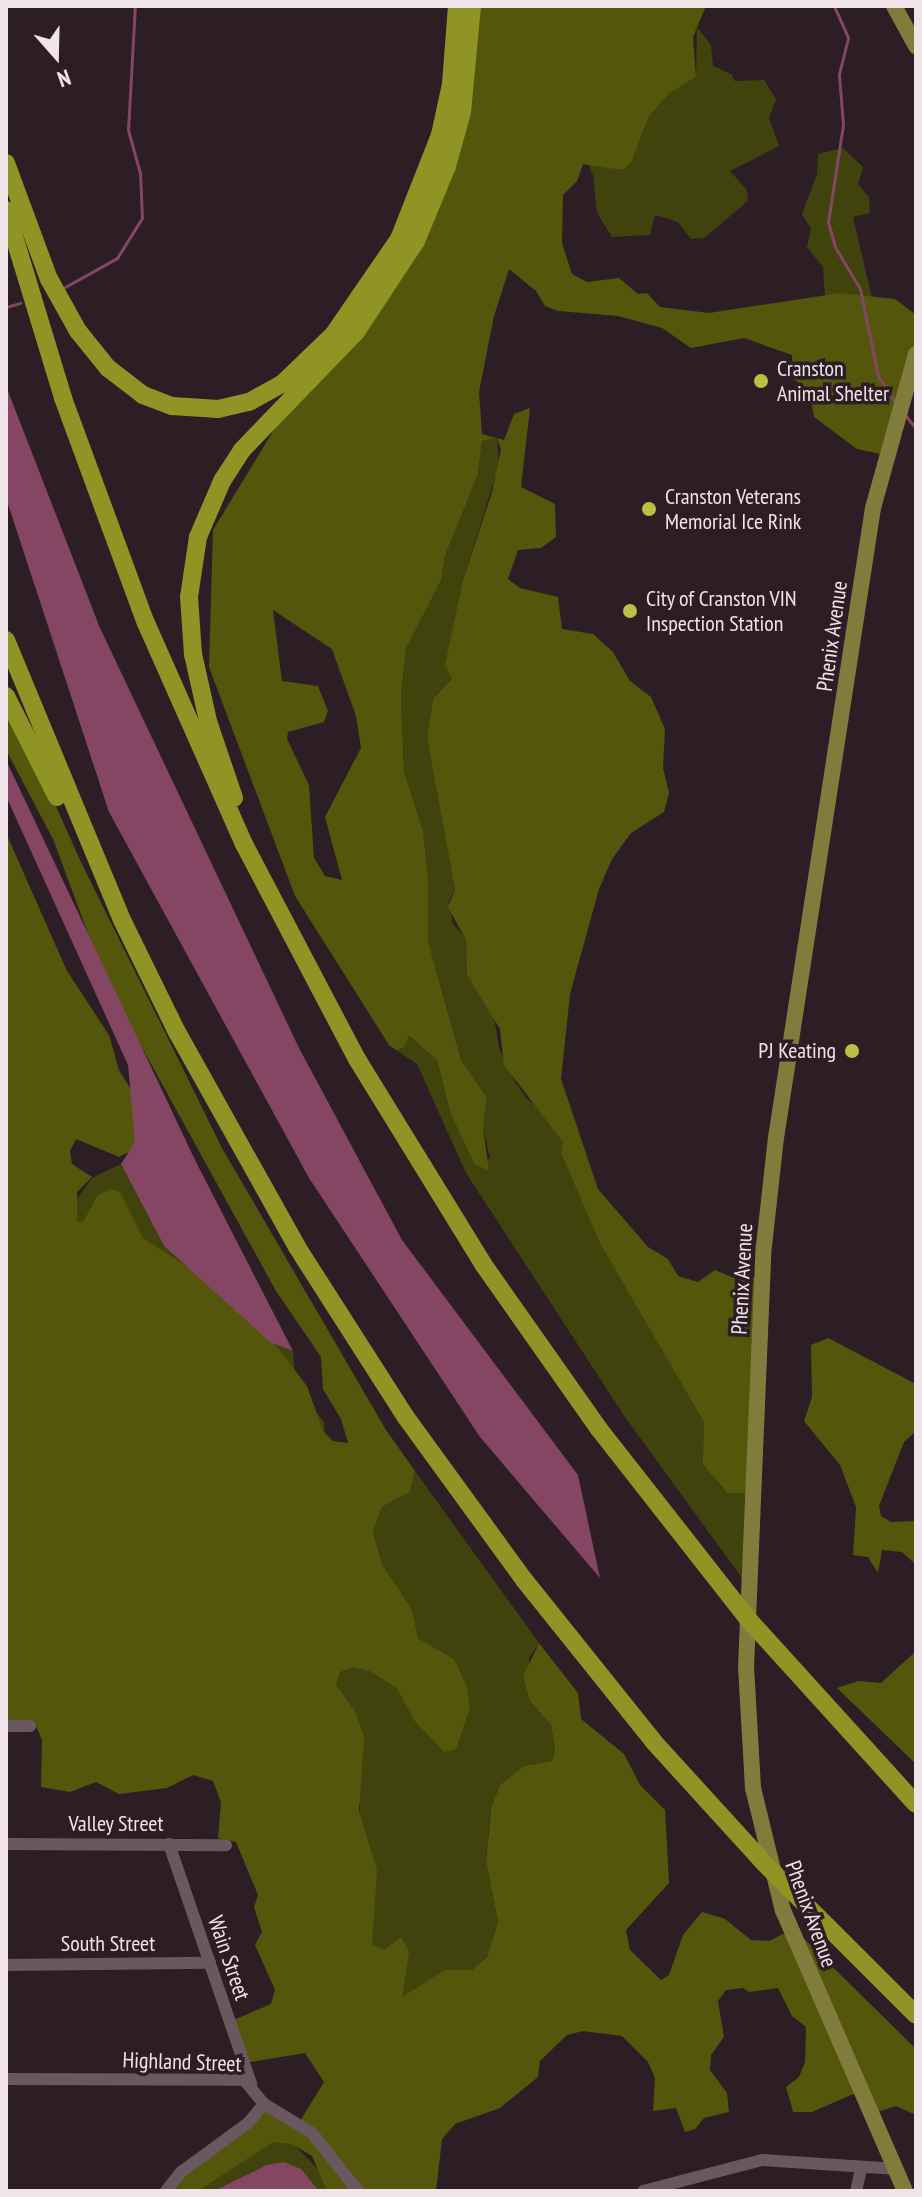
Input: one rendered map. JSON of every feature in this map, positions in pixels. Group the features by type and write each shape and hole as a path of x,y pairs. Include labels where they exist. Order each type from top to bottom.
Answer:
{"highway":[{"path":"6,163 56,293 108,368 143,395 172,406 218,409 249,402 282,384 333,335 399,239 423,187 443,123 457,6"},
{"path":"280,916 202,698 190,616 194,556 214,497 242,450 356,332 416,241 447,166 462,112 472,6"},
{"path":"6,210 54,372 132,588 210,772 280,916 418,1163 552,1364 749,1620 916,1804"},
{"path":"6,640 123,922 196,1069 297,1247 452,1484 542,1603 680,1771 916,2015"},
{"path":"6,696 80,849 123,922"}],"main road":[{"path":"894,6 916,46"},
{"name":"Phenix Avenue","path":"905,2191 783,1911 762,1841 748,1737 746,1667 764,1246 776,1138 873,508 916,354"}],"street":[{"path":"6,1726 30,1726"},
{"name":"Valley Street","path":"6,1844 226,1845"},
{"name":"Wain Street","path":"169,1844 251,2084"},
{"name":"South Street","path":"6,1965 210,1963"},
{"name":"Highland Street","path":"6,2079 244,2080 251,2084 264,2104 312,2133 356,2191"},
{"path":"166,2191 181,2172 248,2123 264,2104"},
{"path":"643,2191 762,2160 861,2170 897,2169"},
{"path":"856,2191 861,2170"}],"shaded area":[{"path":"473,6 706,6 693,37 696,77 670,93 649,116 631,163 622,170 583,164 577,181 563,195 562,243 572,274 587,282 619,278 638,294 647,293 660,307 709,313 840,293 895,299 916,315 916,354 885,455 857,449 814,417 810,393 793,378 792,355 744,338 691,348 662,328 618,316 558,311 545,306 536,291 509,269 494,316 479,392 482,434 497,438 482,441 478,474 445,556 441,580 406,649 401,696 404,771 423,831 428,877 428,941 461,1060 487,1098 483,1128 489,1171 474,1164 450,1112 437,1060 409,1036 404,1047 396,1050 389,1045 295,896 209,667 213,530 275,428 380,296","holes":["273,610 332,649 356,716 361,748 325,817 342,880 325,876 314,858 309,785 287,739 288,732 324,722 328,711 318,686 282,681"]},
{"path":"697,27 711,45 713,66 731,74 735,81 764,80 776,99 769,118 779,146 730,171 747,190 748,201 704,238 691,239 678,222 655,215 650,235 612,237 597,213 593,175 587,162 621,170 631,163 649,116 670,93 696,77"},
{"path":"843,148 863,167 858,184 869,197 870,213 853,217 872,298 864,300 840,293 825,297 823,267 807,247 811,229 802,214 817,174 818,154"},
{"path":"6,386 100,628 299,1048 402,1240 578,1475 600,1578 480,1437 309,1178 109,812 6,498"},
{"path":"530,408 521,487 555,504 556,537 541,548 518,550 508,579 520,588 558,597 562,629 593,634 613,652 630,681 651,697 665,729 663,768 669,793 664,812 631,833 612,859 599,889 570,994 561,1079 598,1189 648,1247 668,1259 678,1276 698,1282 715,1270 734,1278 762,1278 752,1493 727,1493 703,1464 704,1422 600,1243 561,1153 563,1142 504,1065 500,1029 467,975 466,940 448,907 455,890 427,738 433,699 452,679 445,665 463,580 492,492 501,449 497,438 504,440 514,414"},
{"path":"497,438 499,465 463,580 452,639 452,679 433,699 427,738 455,890 449,901 453,924 466,939 467,975 494,1017 499,1048 514,1080 527,1099 545,1112 563,1142 561,1153 581,1198 704,1422 704,1447 717,1482 727,1493 752,1493 747,1585 625,1417 466,1173 417,1064 396,1050 408,1036 437,1060 450,1112 474,1164 490,1158 483,1128 487,1099 461,1060 428,941 428,877 423,831 404,771 401,696 406,649 441,580 445,556 478,474 482,441"},
{"path":"6,694 80,860 222,1148 386,1430 415,1471 410,1492 382,1507 373,1532 382,1564 412,1609 418,1638 454,1659 467,1687 470,1708 456,1749 444,1752 414,1720 397,1688 370,1671 353,1667 340,1672 336,1685 355,1711 364,1737 359,1811 377,1871 372,1945 384,1950 401,1937 409,1952 402,1997 445,1970 472,1970 487,1957 498,1922 486,1861 491,1809 500,1785 524,1766 552,1761 555,1750 551,1725 530,1701 523,1676 539,1643 578,1693 581,1719 624,1754 640,1785 665,1810 669,1883 626,1930 630,1950 661,1980 669,1975 683,1935 702,1912 725,1919 751,1940 769,1941 789,1931 790,1925 916,2049 916,2115 896,2106 871,2114 858,2092 812,2112 793,2112 786,2087 799,2077 805,2062 806,2027 792,2016 778,1988 749,1992 743,1988 726,1990 718,2001 724,2037 711,2055 710,2070 727,2093 729,2112 704,2118 695,2129 685,2132 676,2108 653,2111 655,2078 648,2062 622,2036 583,2031 567,2035 540,2061 538,2077 500,2108 455,2124 442,2139 436,2191 327,2191 312,2156 292,2144 273,2142 198,2191 167,2191 263,2106 300,2121 324,2082 305,2053 245,2063 231,2021 271,2004 275,1990 255,1945 262,1932 254,1907 258,1895 236,1842 218,1838 221,1802 213,1781 193,1775 167,1788 119,1794 96,1782 70,1792 41,1787 42,1740 36,1726 6,1722 6,833 67,971 109,1035 119,1070 150,1121 131,1151 119,1157 76,1139 70,1151 72,1164 92,1177 77,1192 77,1221 83,1222 98,1195 110,1189 120,1192 143,1238 192,1270 271,1339 307,1386 323,1431 333,1441 348,1443 341,1419 323,1389 321,1357 276,1291 106,982 53,839 6,750"},
{"path":"6,760 195,1160 293,1351 270,1342 164,1246 121,1164 135,1142 128,1065 6,796"},
{"path":"121,1164 164,1246 270,1342 293,1351 296,1385 324,1422 332,1536 457,1744 470,1708 454,1659 418,1638 412,1609 382,1564 373,1532 382,1507 410,1492 415,1471 539,1643 529,1658 530,1701 551,1725 555,1750 552,1761 524,1766 500,1785 490,1814 486,1861 498,1922 487,1957 472,1970 456,2020 355,2004 360,1805 112,1247 76,1220 72,1206 92,1178"},
{"path":"828,1338 916,1384 916,1431 904,1442 879,1506 881,1516 891,1522 916,1521 916,1565 902,1552 882,1550 878,1573 868,1557 853,1555 856,1507 840,1465 804,1421 812,1397 811,1345"},
{"path":"916,1651 916,1764 837,1688 858,1681 881,1683"},
{"path":"286,2136 339,2191 189,2191 238,2147"},
{"path":"284,2162 301,2169 319,2191 214,2191 267,2165"}],"waterway":[{"path":"65,287 117,258 142,218 140,173 128,130 135,6"},
{"path":"834,6 848,38 839,75 843,125 828,222 835,247 860,289 878,376 896,404"},
{"path":"6,307 20,303"},
{"path":"906,416 916,429"}],"place":[{"name":"Cranston Animal Shelter","path":"761,381"},
{"name":"Cranston Veterans Memorial Ice Rink","path":"649,509"},
{"name":"City of Cranston VIN Inspection Station","path":"630,611"},
{"name":"PJ Keating","path":"852,1051"}]}
